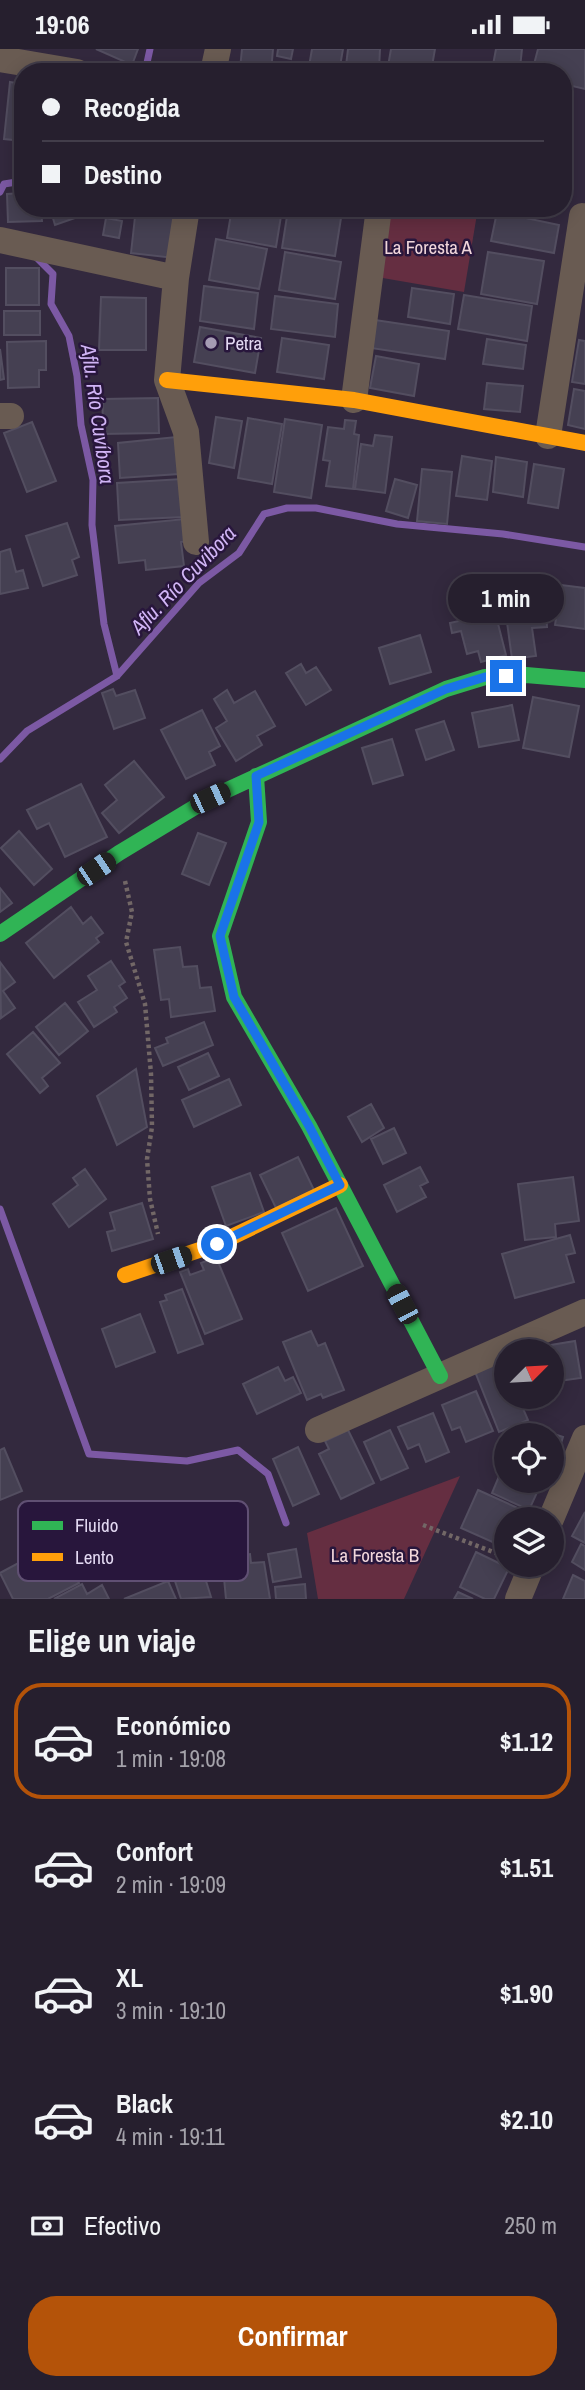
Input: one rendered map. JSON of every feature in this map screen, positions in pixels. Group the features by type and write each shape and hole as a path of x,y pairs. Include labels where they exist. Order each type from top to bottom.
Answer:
{"street":[{"path":"0,58 28,63"},
{"path":"548,436 582,216"},
{"path":"186,217 176,278 167,380 186,432 196,542"},
{"path":"354,400 378,217"},
{"path":"0,240 176,278"},
{"path":"167,380 354,400 585,443"},
{"path":"0,934 119,853 210,798 446,689 485,677 526,675 585,680"},
{"path":"256,776 259,822 220,936 234,997 309,1126 440,1376"},
{"path":"125,1275 217,1244 340,1185"},
{"path":"318,1430 585,1312"},
{"path":"556,1507 585,1438"},
{"path":"518,1599 527,1577"}],"path":[{"path":"119,853 132,912 126,942 145,1004 152,1127 147,1159 150,1199 161,1244 171,1260"},
{"path":"423,1525 494,1552"}],"green space":[{"name":"La Foresta A","path":"381,217 476,217 464,292 371,276"},
{"name":"La Foresta B","path":"460,1476 404,1599 318,1599 307,1533"}],"building":[{"path":"96,49 138,49 133,63"},
{"path":"242,49 273,49 272,63 241,63"},
{"path":"278,49 293,49 291,59 277,56"},
{"path":"312,49 343,49 341,63 310,63"},
{"path":"348,49 380,49 379,63 346,63"},
{"path":"391,49 435,49 433,63 389,63"},
{"path":"496,49 522,49 521,63 493,63"},
{"path":"538,49 585,49 585,89 572,86 572,63 534,63"},
{"path":"10,82 14,83 14,140 4,139"},
{"path":"7,194 14,194 14,217 42,217 42,221 8,222"},
{"path":"53,217 78,217 55,225"},
{"path":"135,217 178,217 174,258 131,253"},
{"path":"230,217 281,217 276,247 227,238"},
{"path":"287,217 341,218 335,256 282,248"},
{"path":"496,217 521,217 559,225 554,253 491,241"},
{"path":"106,218 122,221 119,238 103,235"},
{"path":"216,239 267,249 259,289 209,280"},
{"path":"285,252 341,262 335,299 279,290"},
{"path":"488,252 544,261 537,304 481,294"},
{"path":"6,268 39,268 39,305 6,305"},
{"path":"204,286 258,293 254,329 200,321"},
{"path":"412,288 454,294 450,324 408,317"},
{"path":"464,295 532,306 527,341 458,329"},
{"path":"275,296 338,304 335,337 271,329"},
{"path":"101,297 146,298 146,350 99,350"},
{"path":"4,311 40,311 40,335 4,335"},
{"path":"375,320 449,331 445,359 371,348"},
{"path":"200,327 261,338 255,373 194,362"},
{"path":"282,338 329,345 324,379 277,372"},
{"path":"487,339 526,345 523,369 483,364"},
{"path":"579,340 585,341 585,384 572,382"},
{"path":"46,341 46,370 39,370 39,387 8,388 7,342"},
{"path":"0,349 4,379 0,380"},
{"path":"376,356 419,364 414,396 370,388"},
{"path":"487,383 523,386 520,412 484,409"},
{"path":"574,389 585,391 585,429 568,425"},
{"path":"158,398 159,433 102,434 103,399"},
{"path":"216,417 242,421 234,468 209,463"},
{"path":"248,418 282,424 272,484 238,478"},
{"path":"285,419 322,425 311,498 274,492"},
{"path":"345,420 356,421 354,434 359,435 353,489 326,486 330,461 323,460 328,427 344,429"},
{"path":"32,422 56,481 27,492 4,433"},
{"path":"375,435 392,437 385,493 355,489 361,444 373,446"},
{"path":"176,437 179,474 120,478 118,443"},
{"path":"462,456 492,461 487,500 456,496"},
{"path":"496,457 527,462 523,497 493,492"},
{"path":"534,464 564,469 558,508 528,503"},
{"path":"422,469 452,472 447,524 417,521"},
{"path":"182,479 184,517 119,520 117,483"},
{"path":"395,479 417,485 408,518 386,511"},
{"path":"185,519 187,541 181,542 184,566 146,570 145,560 119,563 115,526"},
{"path":"67,523 79,557 72,560 77,575 43,586 26,536"},
{"path":"10,549 16,572 23,570 28,588 0,594 0,552"},
{"path":"561,585 585,588 585,629 555,625"},
{"path":"493,604 506,655 481,662 478,651 467,654 461,631 452,633 450,623 459,621 457,613"},
{"path":"546,611 547,627 532,628 536,656 512,659 506,615"},
{"path":"420,635 431,672 390,684 379,648"},
{"path":"301,664 306,673 316,667 331,690 306,705 286,673"},
{"path":"113,689 116,696 135,690 145,718 114,729 102,693"},
{"path":"227,690 234,703 255,691 275,726 257,736 262,745 236,761 216,728 227,721 214,699"},
{"path":"533,697 579,706 569,757 523,748"},
{"path":"512,705 519,740 479,747 472,713"},
{"path":"202,710 220,746 209,752 215,765 186,779 161,730"},
{"path":"444,721 454,750 426,760 416,730"},
{"path":"392,739 403,775 373,784 362,748"},
{"path":"134,761 164,797 119,833 102,813 117,800 105,785"},
{"path":"81,784 107,837 65,857 49,823 37,829 27,810"},
{"path":"19,831 52,869 34,885 1,848"},
{"path":"198,833 226,843 209,885 182,874"},
{"path":"0,888 12,903 0,912"},
{"path":"71,907 83,924 91,917 103,933 96,938 99,942 54,978 26,943"},
{"path":"180,947 183,967 197,966 200,988 211,987 215,1011 171,1017 169,999 161,1000 154,950"},
{"path":"111,961 125,982 119,986 127,998 114,1007 117,1012 94,1027 78,1002 97,990 88,976"},
{"path":"0,962 15,982 3,991 15,1008 1,1018"},
{"path":"65,1003 88,1031 59,1055 36,1027"},
{"path":"204,1022 213,1045 163,1066 155,1048 168,1043 166,1038"},
{"path":"33,1032 60,1063 42,1078 48,1086 40,1093 7,1054"},
{"path":"208,1053 219,1076 189,1090 178,1067"},
{"path":"136,1069 147,1127 117,1145 97,1096"},
{"path":"229,1079 241,1105 194,1127 182,1100"},
{"path":"371,1104 384,1128 362,1142 348,1117"},
{"path":"394,1128 406,1153 383,1164 371,1139"},
{"path":"298,1157 314,1190 276,1208 260,1175"},
{"path":"420,1167 428,1182 420,1186 426,1197 397,1212 384,1185"},
{"path":"85,1169 106,1199 69,1227 53,1204 78,1185 73,1178"},
{"path":"250,1173 264,1212 226,1226 212,1187"},
{"path":"573,1177 579,1221 555,1224 556,1237 525,1240 518,1184"},
{"path":"142,1203 153,1239 112,1251 107,1232 115,1230 110,1213"},
{"path":"336,1208 363,1266 308,1291 282,1233"},
{"path":"570,1235 575,1253 566,1255 574,1282 515,1298 502,1254"},
{"path":"216,1257 242,1319 205,1334 180,1272 188,1269 190,1275 204,1270 201,1263"},
{"path":"182,1289 203,1344 178,1353 160,1302 167,1300 165,1295"},
{"path":"140,1314 155,1352 116,1367 102,1329"},
{"path":"311,1331 318,1346 325,1343 344,1390 323,1398 321,1394 307,1400 283,1342"},
{"path":"575,1341 581,1378 564,1380 564,1343"},
{"path":"494,1361 494,1409 523,1409 528,1420 521,1423 495,1423 474,1369"},
{"path":"278,1367 285,1381 293,1377 301,1393 257,1414 243,1384"},
{"path":"476,1391 493,1431 466,1442 460,1427 452,1430 442,1405"},
{"path":"433,1413 449,1452 426,1462 419,1444 408,1449 398,1427"},
{"path":"348,1430 374,1483 341,1499 319,1454 329,1449 325,1441"},
{"path":"390,1430 408,1468 381,1480 364,1442"},
{"path":"298,1447 319,1494 293,1506 273,1459"},
{"path":"4,1448 22,1491 0,1500 0,1450"},
{"path":"494,1488 494,1493 537,1493 530,1507 522,1507 492,1493"},
{"path":"478,1490 516,1507 494,1507 494,1543 461,1528"},
{"path":"585,1512 585,1543 572,1536"},
{"path":"581,1544 585,1546 585,1570 572,1562"},
{"path":"296,1549 301,1577 273,1582 268,1554"},
{"path":"476,1552 494,1561 494,1577 505,1577 494,1599 485,1599 460,1587"},
{"path":"248,1554 251,1563 264,1562 270,1599 226,1599 224,1581 248,1581"},
{"path":"18,1563 18,1581 79,1583 48,1599 13,1599 0,1573"},
{"path":"573,1575 585,1581 585,1599 563,1599"},
{"path":"168,1581 176,1599 124,1599"},
{"path":"175,1581 206,1581 211,1597 181,1599"},
{"path":"82,1584 87,1594 102,1585 109,1599 54,1599"},
{"path":"305,1584 306,1599 276,1599 275,1587"},
{"path":"458,1592 473,1599 454,1599"}],"waterway":[{"name":"Aflu. Río Cuvíbora","path":"147,63 150,49"},
{"name":"Aflu. Río Cuvíbora","path":"0,192 4,184 14,182"},
{"name":"Aflu. Río Cuvíbora","path":"37,258 53,274 51,304 69,336 77,376 81,425 93,480 92,525 104,624 117,676"},
{"name":"Aflu. Río Cuvibora","path":"0,759 27,731 117,676 199,583 239,553 264,514 287,508 316,508 397,524 503,534 585,547"},
{"path":"0,1209 89,1454 187,1461 238,1450 268,1474 286,1523"}],"traffic: fast":[{"path":"0,934 119,853 210,798 446,689 485,677 526,675 585,680"},
{"path":"256,776 259,822 220,936 234,997 309,1126 440,1376"}],"traffic: slow":[{"path":"167,380 354,400 585,443"},
{"path":"125,1275 217,1244 340,1185"}],"place":[{"name":"Petra","path":"211,343"}],"route":[{"path":"217,1244 340,1185 234,997 220,936 259,822 256,776 446,689 485,677 506,676"}]}
